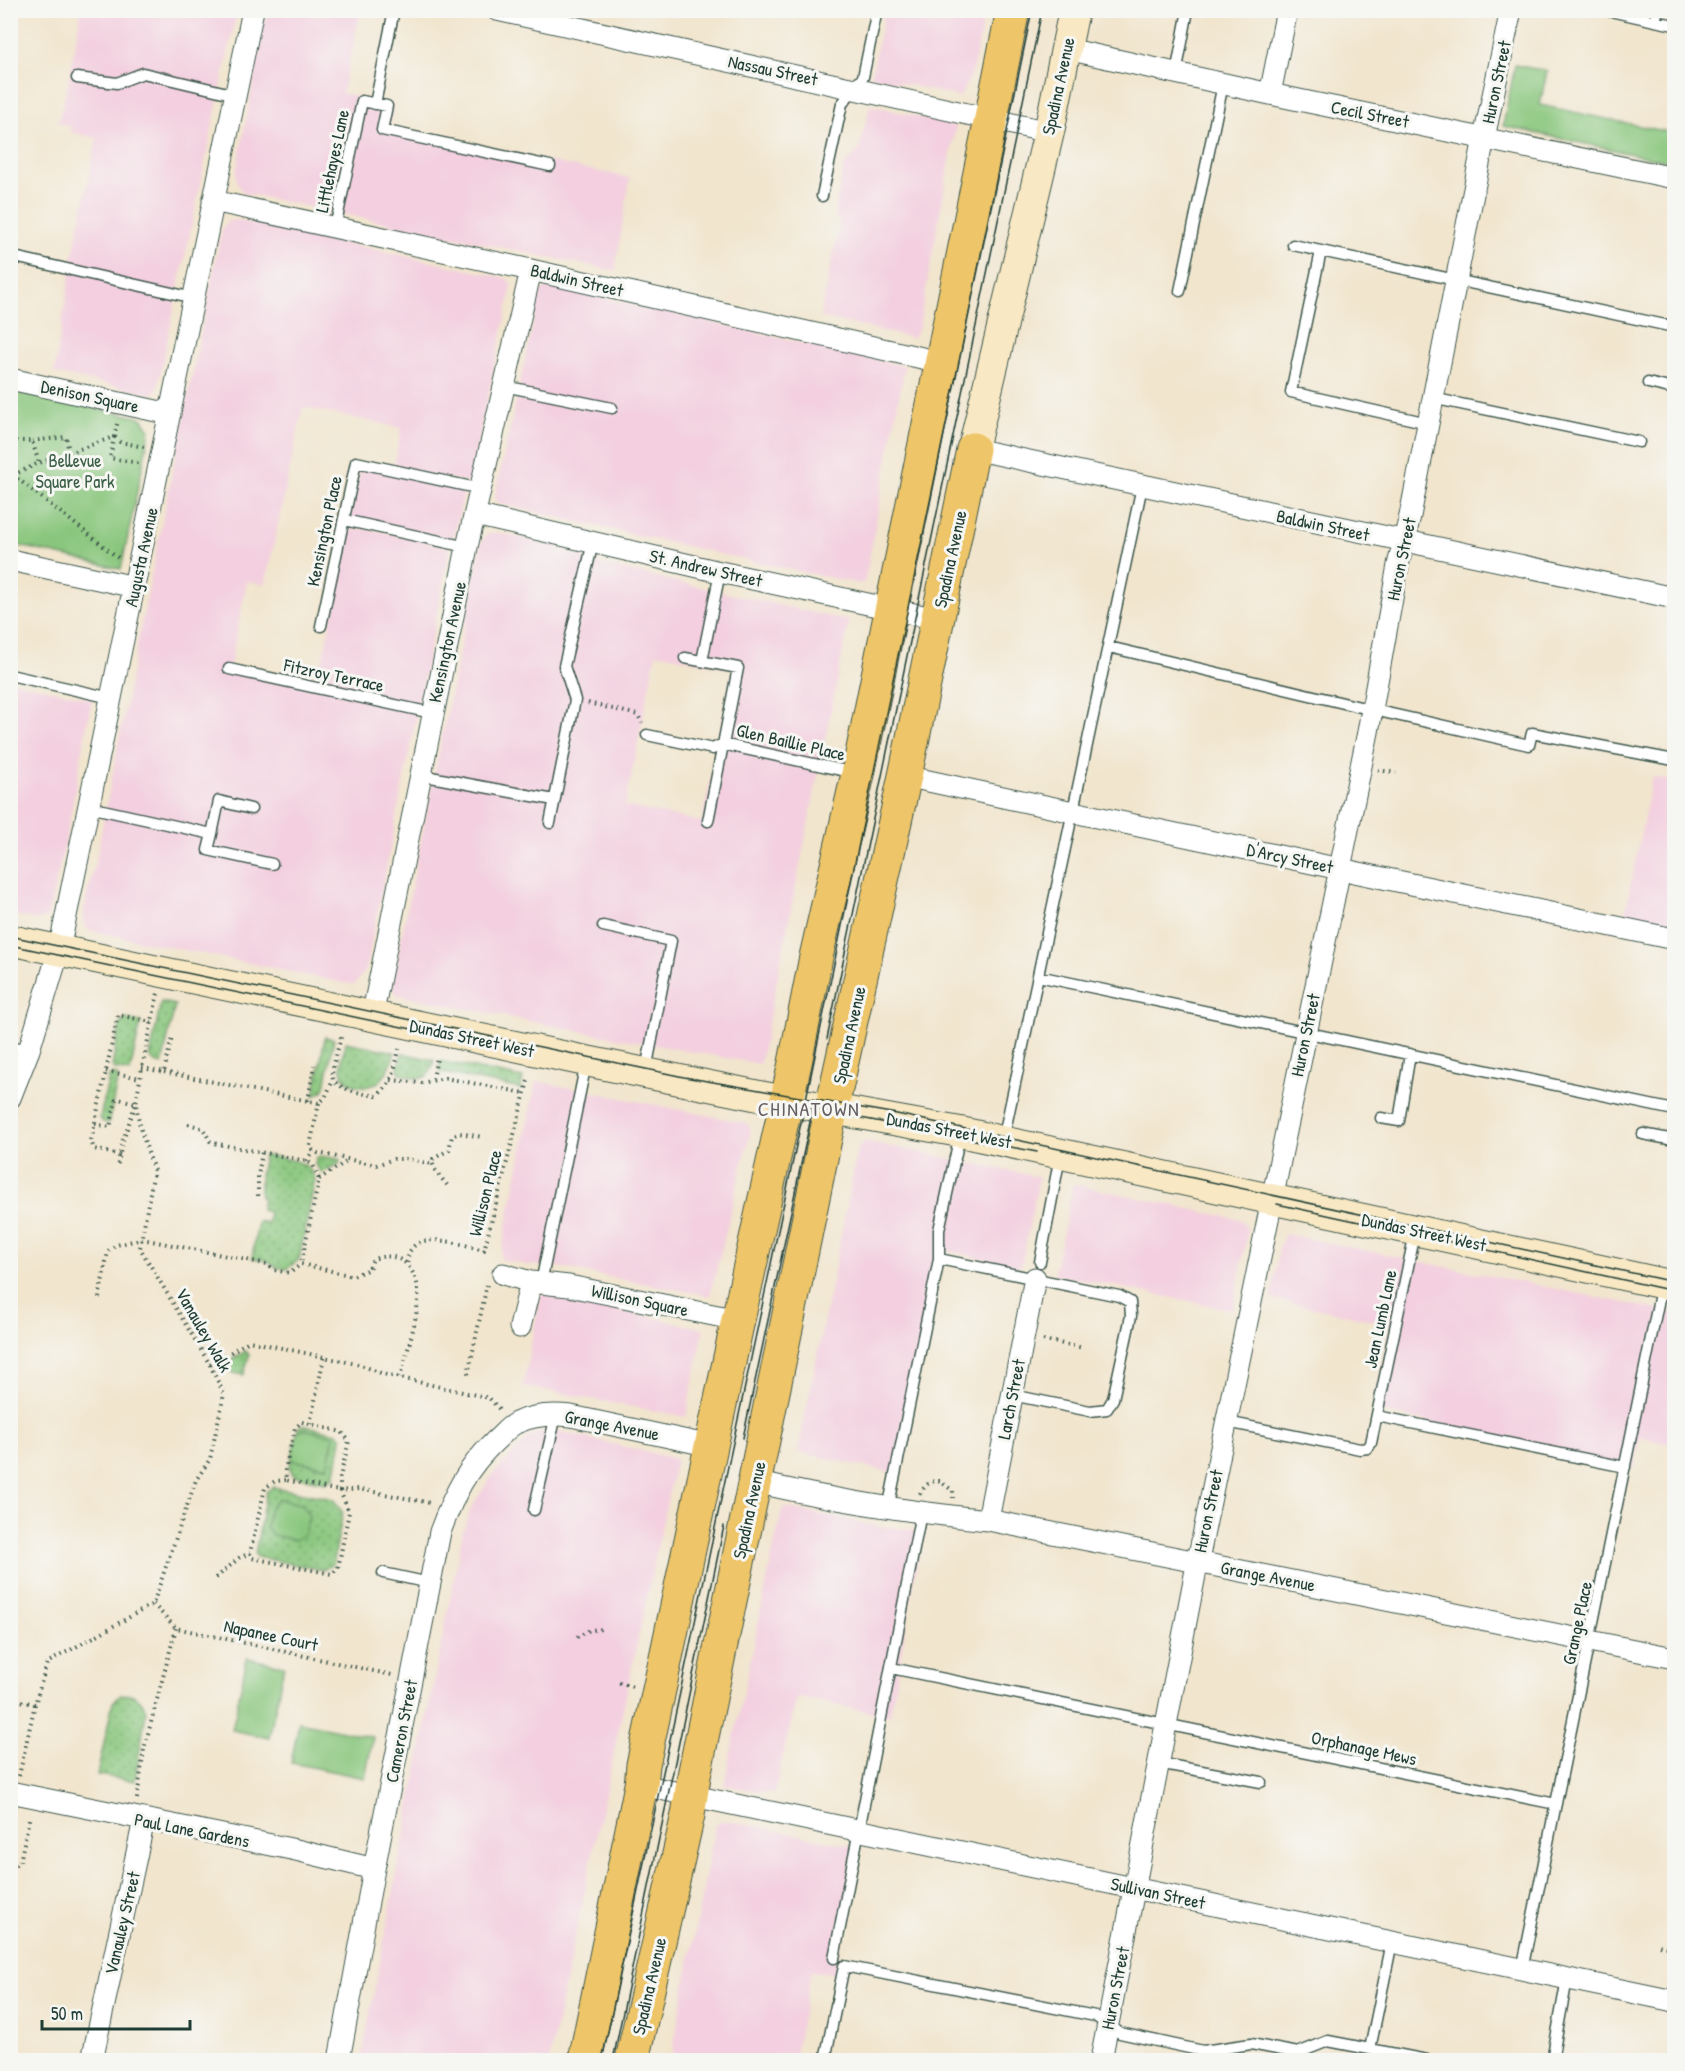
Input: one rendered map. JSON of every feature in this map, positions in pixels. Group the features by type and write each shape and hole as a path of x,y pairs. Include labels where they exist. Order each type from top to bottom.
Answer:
{"main road":[{"path":"585,2061 641,1785 643,1765 816,957 858,774 1013,10"},
{"name":"Spadina Avenue","path":"632,2061 688,1815 690,1795 833,1108 973,449 1048,132 1074,10"},
{"name":"Dundas Street West","path":"10,940 645,1073 1061,1153 1668,1285"}],"street":[{"name":"Augusta Avenue","path":"10,1098 20,1048 49,987 59,950 253,10"},
{"name":"Nassau Street","path":"497,10 1048,132"},
{"path":"1270,94 1287,10"},
{"name":"Huron Street","path":"1101,2061 1198,1562 1372,710 1403,541 1410,516 1484,138 1512,10"},
{"name":"Cecil Street","path":"1067,49 1270,94 1674,177"},
{"name":"Baldwin Street","path":"213,201 531,270 940,363"},
{"name":"Kensington Avenue","path":"372,1017 466,547 531,270"},
{"name":"Denison Square","path":"10,379 170,414"},
{"name":"Baldwin Street","path":"973,449 1674,598"},
{"name":"St. Andrew Street","path":"475,515 720,572 937,619"},
{"path":"10,560 135,586"},
{"name":"D'Arcy Street","path":"905,776 1674,939"},
{"name":"Larch Street","path":"988,1520 1037,1270"},
{"name":"Willison Square","path":"497,1277 569,1286 738,1320"},
{"path":"520,1327 536,1282"},
{"name":"Grange Avenue","path":"507,1418 530,1418 556,1414 571,1416 711,1446"},
{"name":"Cameron Street","path":"339,2061 440,1532 454,1495 466,1473 507,1418"},
{"name":"Grange Avenue","path":"755,1482 841,1502 888,1509 920,1505 1674,1658"},
{"name":"Sullivan Street","path":"641,1785 1674,2001"},
{"name":"Paul Lane Gardens","path":"14,1786 140,1813 374,1869"},
{"name":"Vanauley Street","path":"92,2061 140,1813"}],"lane":[{"path":"394,10 375,104 387,106 382,130 550,166"},
{"path":"822,196 842,104 862,77 877,10"},
{"path":"1176,74 1188,10"},
{"path":"1606,10 1657,16 1674,25"},
{"path":"77,78 117,83 143,73 236,95"},
{"path":"1180,291 1223,84"},
{"name":"Littlehayes Lane","path":"335,228 362,101 375,104"},
{"path":"1293,245 1674,327"},
{"path":"1321,251 1292,392 1428,423"},
{"path":"10,256 194,298"},
{"path":"1648,383 1674,389"},
{"path":"504,386 612,408"},
{"path":"1432,398 1640,442"},
{"name":"Kensington Place","path":"321,626 356,462 481,489"},
{"path":"1003,1141 1142,486"},
{"path":"344,520 466,547"},
{"path":"550,823 575,700 564,666 593,542"},
{"path":"702,661 720,572"},
{"path":"1109,647 1529,745 1532,733 1674,760"},
{"path":"685,658 738,668 708,821"},
{"name":"Fitzroy Terrace","path":"229,669 432,713"},
{"path":"10,675 111,698"},
{"name":"Glen Baillie Place","path":"647,735 713,749 723,744 858,774"},
{"path":"420,776 554,801"},
{"path":"251,808 219,801 208,850 272,864"},
{"path":"88,807 212,834"},
{"path":"603,926 671,941 645,1073"},
{"path":"1038,976 1674,1110"},
{"path":"1381,1118 1399,1121 1410,1054"},
{"path":"536,1282 562,1180 586,1061"},
{"path":"888,1509 939,1259 939,1230 960,1132"},
{"path":"1643,1134 1674,1140"},
{"path":"1037,1270 1061,1153"},
{"name":"Jean Lumb Lane","path":"1227,1422 1360,1449 1368,1448 1377,1416 1416,1230"},
{"path":"939,1259 1037,1270 1119,1296 1130,1302 1131,1316 1113,1399 1107,1409 1090,1411 1012,1395"},
{"name":"Grange Place","path":"1522,1970 1625,1467 1668,1285"},
{"path":"534,1510 556,1414"},
{"path":"1377,1416 1625,1467"},
{"path":"834,1958 891,1668 920,1505"},
{"path":"383,1573 430,1583"},
{"name":"Orphanage Mews","path":"891,1668 1556,1804"},
{"path":"1158,1762 1261,1782"},
{"path":"1370,2049 1392,1942"},
{"path":"825,2061 844,1966 1095,2016 1120,2033 1203,2050 1251,2044 1298,2053 1328,2041 1427,2061"},
{"path":"1552,2061 1567,1979"}],"path":[{"path":"120,411 110,458 138,463"},
{"path":"10,441 66,437 65,445 69,452"},
{"path":"114,437 120,442 148,448"},
{"path":"114,437 39,463 12,475 125,564"},
{"path":"32,441 39,463"},
{"path":"575,700 638,715 647,735"},
{"name":"Vanauley Walk","path":"153,1604 196,1480 210,1459 224,1394 210,1365 140,1248 154,1171 140,1127 136,1103 162,972"},
{"path":"120,1155 94,1149 91,1141 118,1015 152,1022"},
{"path":"341,1037 332,1071 333,1080 325,1098 319,1103 310,1146 318,1153 376,1165 394,1159 432,1164 447,1185"},
{"path":"164,1072 172,1038"},
{"path":"333,1080 337,1085 350,1090 376,1096 386,1090 391,1080 399,1049"},
{"path":"433,1079 438,1057"},
{"path":"308,1101 314,1065"},
{"path":"142,1068 319,1103"},
{"path":"106,1071 140,1078"},
{"name":"Willison Place","path":"407,1264 410,1250 419,1242 429,1239 484,1250 529,1077"},
{"path":"391,1080 422,1083 444,1078 525,1093"},
{"path":"95,1124 110,1127 116,1100 136,1103 117,1168"},
{"path":"99,1298 108,1251 116,1245 142,1239 267,1264 274,1270 290,1273 302,1264 319,1179 313,1165 307,1161 213,1143 210,1142 203,1128 188,1124"},
{"path":"432,1164 433,1159 449,1150 452,1136 459,1133 483,1137"},
{"path":"307,1161 313,1150"},
{"path":"258,1196 258,1176 262,1152"},
{"path":"319,1179 350,1160"},
{"path":"302,1264 354,1276 369,1269 374,1259 386,1256 398,1257 407,1264 415,1274 418,1290 416,1309 400,1378"},
{"path":"468,1374 486,1286 497,1277"},
{"path":"1037,1338 1084,1348"},
{"path":"210,1365 249,1341 361,1365 400,1378 489,1398 507,1418"},
{"path":"310,1424 324,1357"},
{"path":"286,1480 285,1470 295,1428 302,1422 342,1432 349,1441 340,1477 340,1491 349,1512 338,1568 333,1574 252,1558 250,1553 265,1488 275,1481 286,1480 340,1491 359,1489 431,1503"},
{"path":"920,1505 926,1485 940,1481 953,1491 953,1502"},
{"path":"216,1578 239,1558 250,1553"},
{"path":"14,1786 47,1663 153,1604 176,1628 144,1749 140,1813"},
{"name":"Napanee Court","path":"176,1628 394,1676"},
{"path":"578,1637 590,1630 604,1629"},
{"path":"619,1683 634,1687"},
{"path":"10,1699 35,1704"},
{"path":"10,1868 20,1862 31,1810"},
{"path":"1659,1945 1674,1949"}],"shaded area":[{"path":"267,10 361,11 342,93 393,106 389,128 630,178 615,271 243,193 237,183 236,173"},
{"path":"885,10 985,11 972,73 960,97 871,76"},
{"path":"81,11 237,11 157,389 152,394 54,373 73,255 97,138 70,132 71,126 58,123 68,84"},
{"path":"870,105 956,126 919,327 913,338 820,317 840,222 834,214 844,166 859,150"},
{"path":"238,220 506,278 511,283 469,483 394,467 401,428 303,407 265,585 247,581 230,666 317,685 350,530 366,528 450,547 366,970 354,985 88,930 84,923 84,909 98,850 136,650 222,229 228,221"},
{"path":"555,287 905,366 865,581 861,584 778,567 499,504 495,498 497,486 540,292 545,288"},
{"path":"361,465 465,488 453,540 350,518"},
{"path":"495,532 552,545 603,565 849,621 760,1064 578,1031 395,994 393,987 399,949 481,544 485,536","holes":["656,653 733,669 702,822 625,806"]},
{"path":"11,681 92,699 65,844 47,918 37,920 11,914"},
{"path":"1652,777 1674,781 1674,924 1625,913"},
{"path":"536,1081 746,1123 749,1126 751,1130 710,1296 552,1266 526,1265 500,1259"},
{"path":"864,1141 1039,1177 1021,1267 943,1250 893,1473 798,1452 858,1149"},
{"path":"1073,1184 1242,1220 1248,1230 1233,1310 1054,1274"},
{"path":"1285,1234 1674,1313 1674,1445 1640,1437 1634,1469 1374,1410 1391,1324 1271,1299 1279,1248"},
{"path":"541,1293 704,1329 686,1417 523,1386"},
{"path":"562,1432 676,1459 549,2060 361,2060 463,1531 471,1508 492,1475 527,1440 537,1433"},
{"path":"785,1507 882,1527 923,1531 890,1716 797,1697 774,1794 724,1785 782,1509"},
{"path":"724,1820 860,1847 834,1974 811,1971 794,2060 706,2060 672,2054 715,1825"}],"green space":[{"path":"1515,65 1547,71 1540,105 1674,133 1674,163 1503,126"},
{"name":"Bellevue Square Park","path":"11,391 142,418 150,430 121,569 11,544"},
{"path":"161,1002 175,1005 162,1065 155,1063 150,1056"},
{"path":"126,1019 141,1022 130,1072 114,1069 112,1066 120,1024"},
{"path":"325,1037 334,1039 325,1087 323,1091 314,1096"},
{"path":"346,1042 395,1052 389,1068 380,1081 369,1086 357,1086 351,1084 343,1076 341,1067"},
{"path":"402,1053 434,1060 430,1072 423,1078 400,1073 398,1068"},
{"path":"440,1061 523,1078 521,1089 444,1073 439,1071"},
{"path":"113,1074 118,1076 109,1123 103,1122 100,1118 109,1076"},
{"path":"264,1155 302,1163 308,1167 315,1180 299,1260 286,1269 276,1267 268,1261 252,1258 258,1221 267,1223 269,1212 261,1210 263,1198 260,1197 260,1175"},
{"path":"320,1156 340,1159 340,1163 322,1173 315,1164 316,1158"},
{"path":"246,1351 249,1355 244,1375 232,1373 228,1368 229,1361"},
{"path":"302,1425 337,1433 342,1438 334,1477 326,1482 294,1476 289,1468 291,1460 326,1467 304,1429 297,1433 298,1428"},
{"path":"303,1429 334,1436 327,1467 291,1460 297,1433"},
{"path":"273,1487 333,1499 343,1513 333,1564 323,1570 257,1557 255,1554 266,1492"},
{"path":"279,1499 303,1505 309,1516 304,1534 295,1540 272,1535 266,1526 270,1508"},
{"path":"247,1658 284,1666 269,1738 232,1730"},
{"path":"130,1694 141,1701 146,1712 135,1781 97,1775 113,1702 121,1695"},
{"path":"299,1722 373,1737 365,1778 291,1763"}],"tram line":[{"path":"602,2060 806,1099 1032,10"},
{"path":"827,1039 1042,10"},
{"path":"10,936 684,1077 897,1114 1674,1282"},
{"path":"10,945 469,1041"},
{"path":"743,1438 814,1103"},
{"path":"804,1107 1037,1152"},
{"path":"1277,1204 1674,1291"},
{"path":"613,2060 724,1526"}],"district":[{"name":"CHINATOWN","path":"809,1108"}]}
